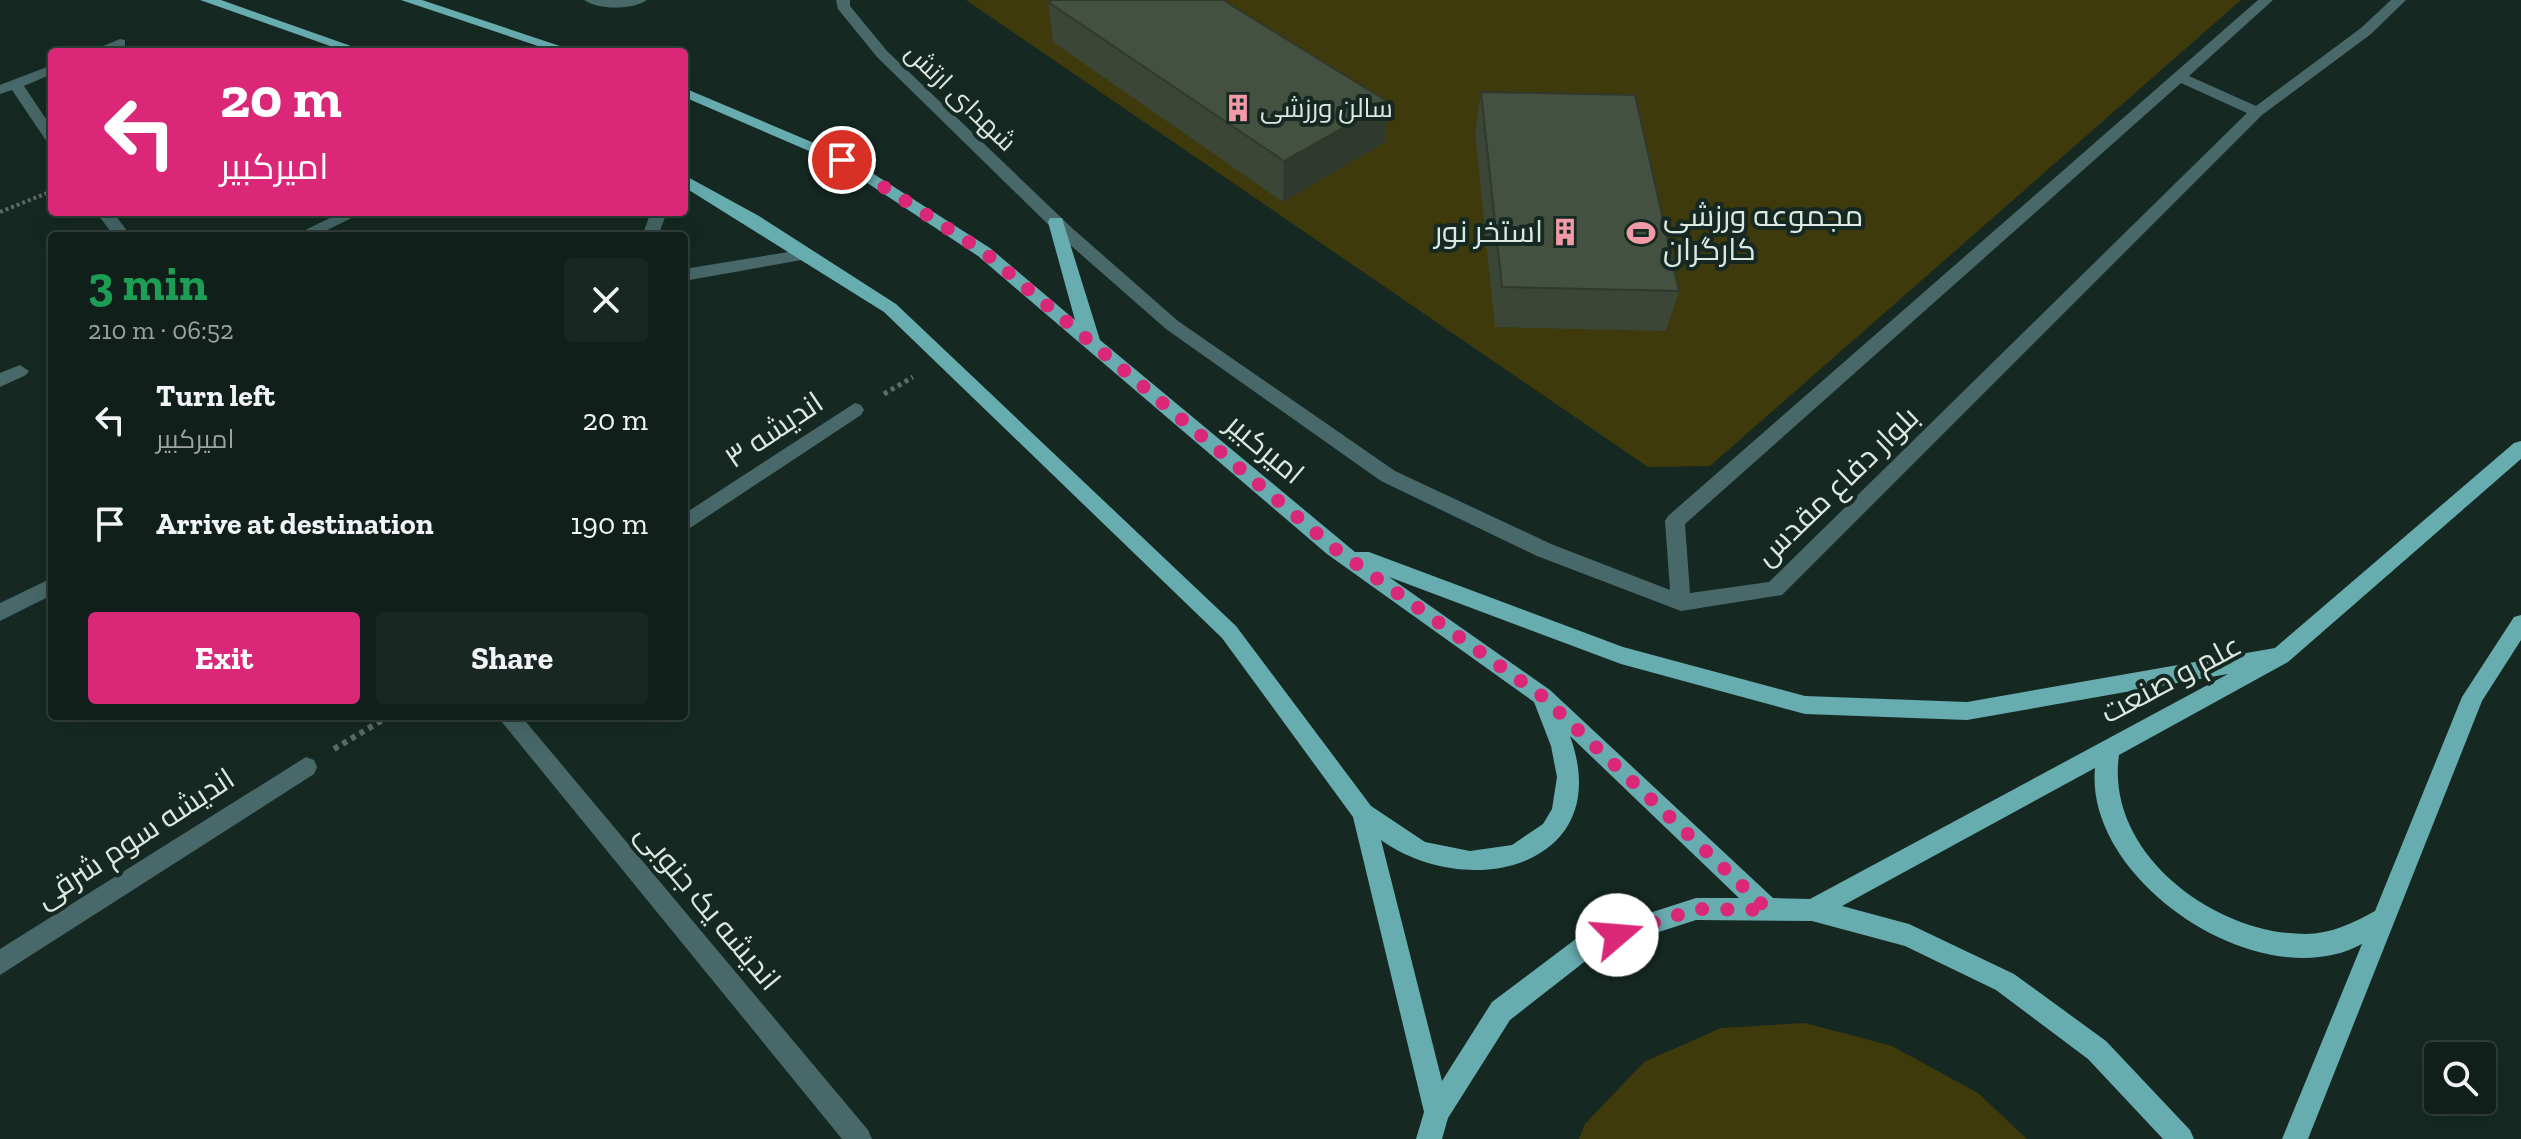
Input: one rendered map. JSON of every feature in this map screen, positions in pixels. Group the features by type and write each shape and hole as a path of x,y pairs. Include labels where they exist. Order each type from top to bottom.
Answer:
{"main road":[{"path":"207,0 349,48"},
{"path":"408,0 558,48"},
{"name":"امیرکبیر","path":"688,94 842,160 984,252 1334,548 1542,696 1768,910"},
{"path":"688,182 890,308 1229,632 1363,813 1423,853 1479,864 1528,853 1557,826 1568,788 1562,743 1542,696"},
{"path":"1056,222 1071,283 1093,344"},
{"name":"علم و صنعت","path":"1812,910 2281,656 2521,448"},
{"path":"1334,548 1621,655 1805,705 1967,711 2281,656"},
{"path":"2295,1139 2473,697 2521,623"},
{"path":"2109,749 2104,774 2108,804 2121,834 2142,865 2203,916 2272,944 2307,948 2338,944 2364,934 2384,919"},
{"path":"1363,813 1437,1112"},
{"path":"1429,1139 1437,1112 1501,1011 1590,943 1696,909 1812,910 1909,935 2005,982 2097,1050 2181,1139"}],"street":[{"path":"591,0 616,3 640,0"},
{"name":"شهدای ارتش","path":"843,0 843,6 882,54 1056,222 1172,325 1388,476 1544,550 1681,603"},
{"path":"1681,603 1675,521 2266,0"},
{"name":"بلوار دفاع مقدس","path":"1681,603 1775,589 2257,112 2366,31 2399,0"},
{"path":"107,48 120,43"},
{"path":"48,71 8,87 48,134"},
{"path":"2177,76 2257,112"},
{"path":"107,216 120,232"},
{"path":"310,232 347,216"},
{"path":"688,274 807,254"},
{"path":"0,381 20,371"},
{"name":"اندیشه ۳","path":"688,521 855,410"},
{"path":"0,613 48,588"},
{"name":"اندیشه یک جنوبی","path":"511,720 859,1139"},
{"name":"اندیشه سوم شرقی","path":"0,963 306,767"}],"path":[{"path":"0,212 48,193"},
{"path":"855,410 944,359"},
{"path":"306,767 382,720"}],"shaded area":[{"name":"مجموعه ورزشی کارگران","path":"966,0 2241,0 1710,466 1648,467"},
{"path":"1805,1023 1892,1046 1978,1093 2027,1139 1579,1139 1585,1124 1644,1062 1721,1028"}],"building":[{"path":"1223,0 1388,102 1284,161 1048,2"},
{"name":"استخر نور","path":"1481,92 1635,95 1679,291 1502,287"}],"place":[{"name":"سالن ورزشی","path":"1238,108"},
{"name":"استخر نور","path":"1565,232"},
{"name":"مجموعه ورزشی کارگران","path":"1641,233"}],"route":[{"path":"842,160 984,252 1334,548 1542,696 1768,910 1696,909 1617,935"}]}
